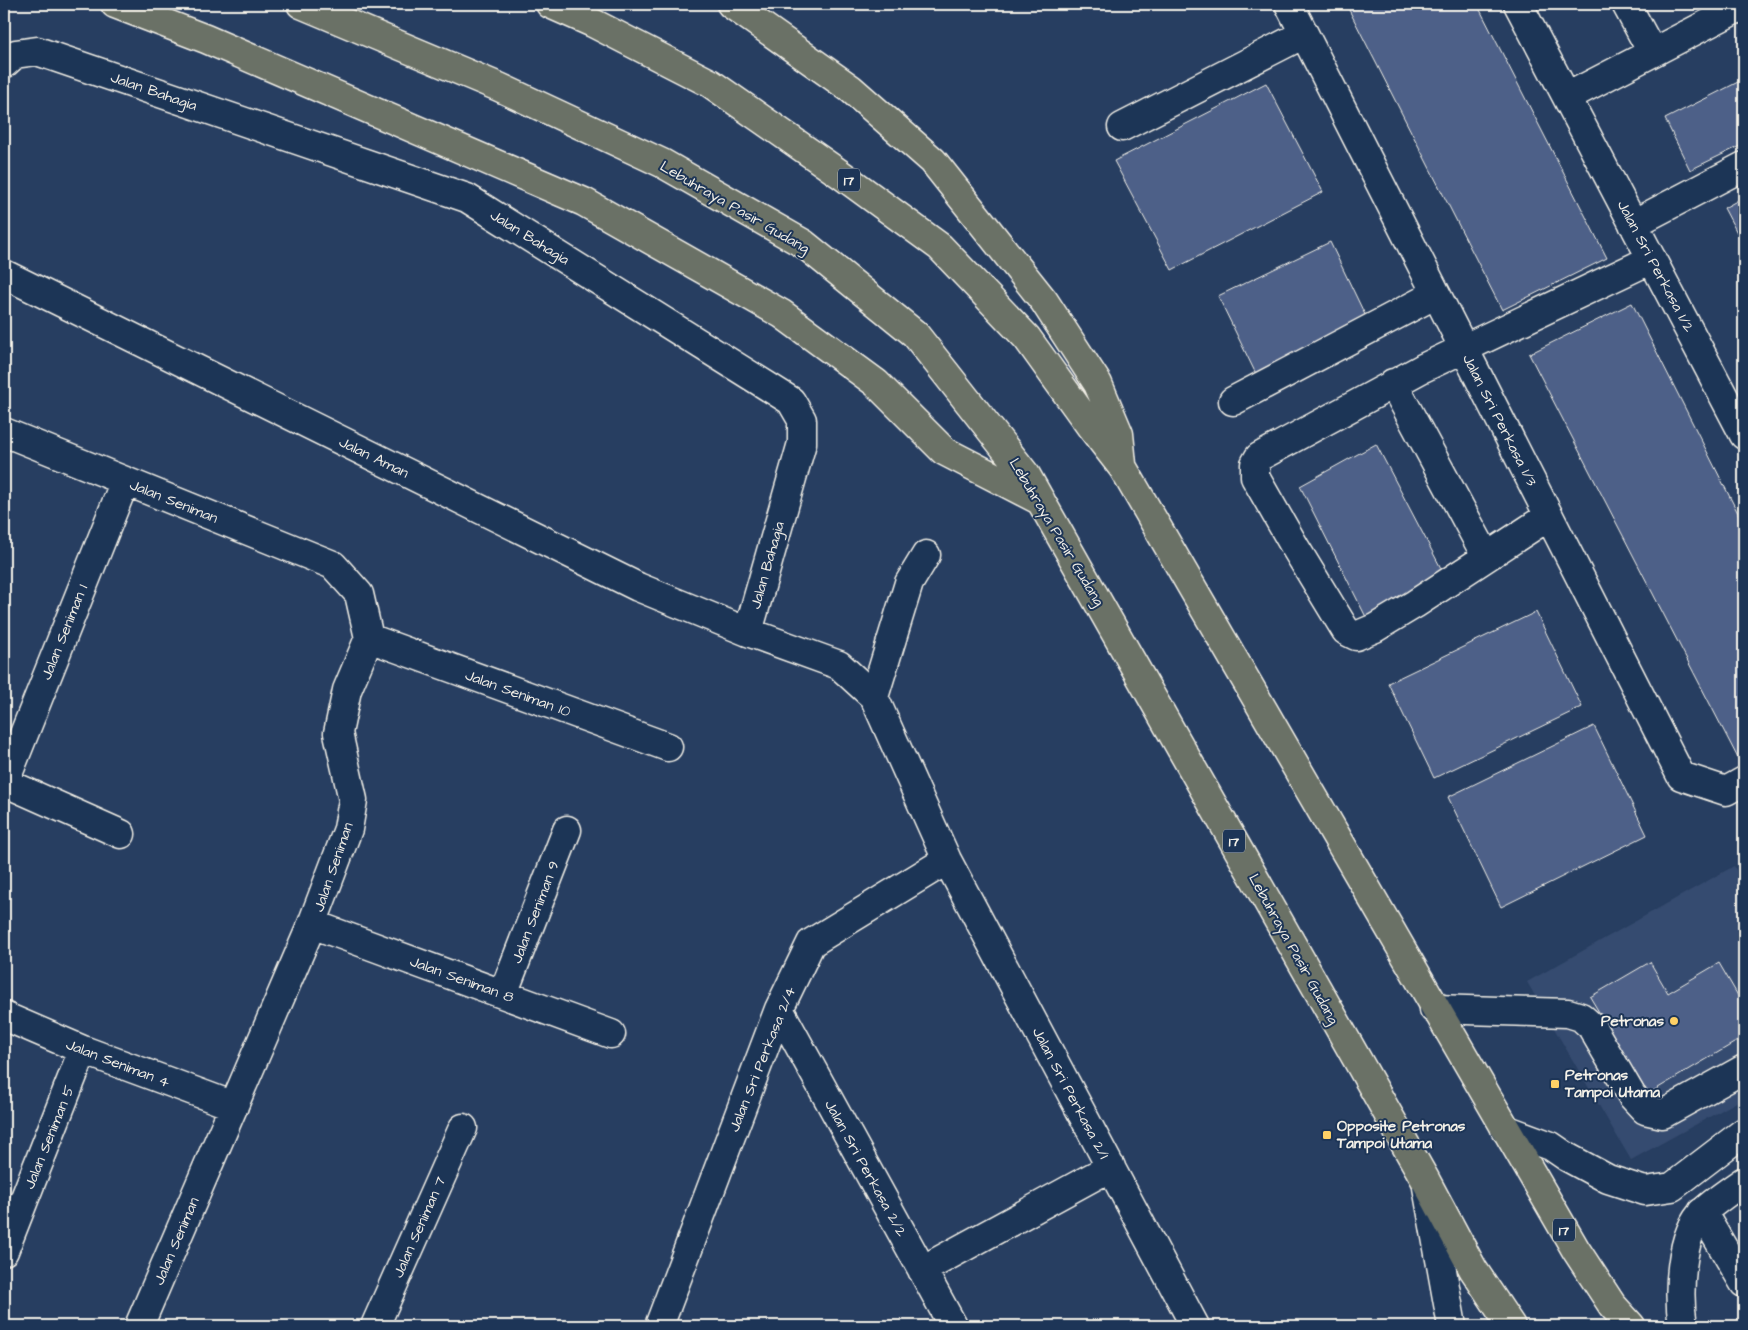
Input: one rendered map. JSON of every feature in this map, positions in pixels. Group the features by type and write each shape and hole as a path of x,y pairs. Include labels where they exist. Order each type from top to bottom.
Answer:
{"highway":[{"path":"115,4 206,39 584,202 782,314 876,384 944,452 1041,501"},
{"name":"Lebuhraya Pasir Gudang","path":"301,4 499,86 662,163 804,244 915,334 1015,460 1041,501 1426,1181 1473,1269 1511,1326"},
{"name":"17","path":"550,4 594,24 710,83 843,176 940,247 1027,338 1123,468 1504,1129 1576,1250 1612,1305 1631,1326"},
{"path":"731,4 851,89 933,161 1044,301 1098,384 1119,434 1123,468"}],"street":[{"name":"Jalan Sri Perkasa 1/3","path":"1289,4 1681,776 1726,790 1744,781"},
{"name":"Jalan Sri Perkasa 1/2","path":"1518,4 1744,435"},
{"path":"1626,4 1652,52"},
{"path":"1567,97 1744,4"},
{"path":"1122,127 1304,34"},
{"name":"Jalan Bahagia","path":"10,59 37,51 467,198 790,401 802,420 802,443 748,632"},
{"path":"1633,224 1744,166"},
{"path":"1549,516 1407,609 1376,628 1356,636 1346,631 1295,546 1255,477 1255,464 1259,457 1393,383 1652,259"},
{"name":"Jalan Aman","path":"4,274 638,587 748,632 839,665 874,697"},
{"path":"1233,401 1436,294"},
{"path":"1393,383 1486,556"},
{"name":"Jalan Seniman","path":"4,432 332,565 359,594 368,638 347,690 338,733 353,800 348,829 312,924 139,1326"},
{"name":"Jalan Seniman 1","path":"4,783 125,481"},
{"path":"874,697 909,583 926,555"},
{"name":"Jalan Seniman 10","path":"368,638 668,747"},
{"name":"Jalan Sri Perkasa 2/1","path":"874,697 947,860 1195,1326"},
{"path":"4,783 121,834"},
{"name":"Jalan Seniman 9","path":"503,994 566,830"},
{"name":"Jalan Sri Perkasa 2/4","path":"660,1326 779,1009 811,943 947,860"},
{"name":"Jalan Seniman 8","path":"312,924 611,1034"},
{"path":"1434,1008 1568,1013 1581,1017 1592,1026 1632,1096 1645,1110 1663,1114 1744,1069"},
{"name":"Jalan Sri Perkasa 2/2","path":"779,1009 953,1326"},
{"name":"Jalan Seniman 4","path":"4,1016 84,1050 234,1106"},
{"name":"Jalan Seniman 5","path":"4,1251 84,1050"},
{"name":"Jalan Seniman 7","path":"375,1326 464,1128"},
{"path":"1504,1129 1551,1146 1567,1157 1608,1179 1645,1191 1672,1187 1744,1132"},
{"path":"922,1270 1111,1167"},
{"path":"1426,1181 1452,1326"},
{"path":"1683,1326 1682,1268 1688,1236 1702,1212 1744,1181"},
{"path":"1702,1212 1744,1282"}],"shaded area":[{"path":"1734,866 1744,885 1744,1098 1631,1160 1527,982"}],"building":[{"path":"1346,4 1477,4 1607,258 1502,310"},
{"path":"1744,79 1744,144 1690,170 1665,119"},
{"path":"1266,83 1323,192 1172,270 1114,161"},
{"path":"1744,197 1744,246 1724,208"},
{"path":"1330,242 1368,321 1256,374 1218,296"},
{"path":"1632,303 1744,525 1744,762 1741,764 1529,354"},
{"path":"1376,444 1443,572 1368,621 1300,486"},
{"path":"1536,612 1582,707 1434,778 1388,683"},
{"path":"1594,726 1647,835 1501,907 1448,797"},
{"name":"Petronas","path":"1650,962 1668,993 1719,963 1744,1006 1744,1037 1648,1094 1590,997"}],"place":[{"name":"Petronas","path":"1674,1021"},
{"name":"Petronas Tampoi Utama","path":"1555,1084"},
{"name":"Opposite Petronas Tampoi Utama","path":"1327,1135"}]}
